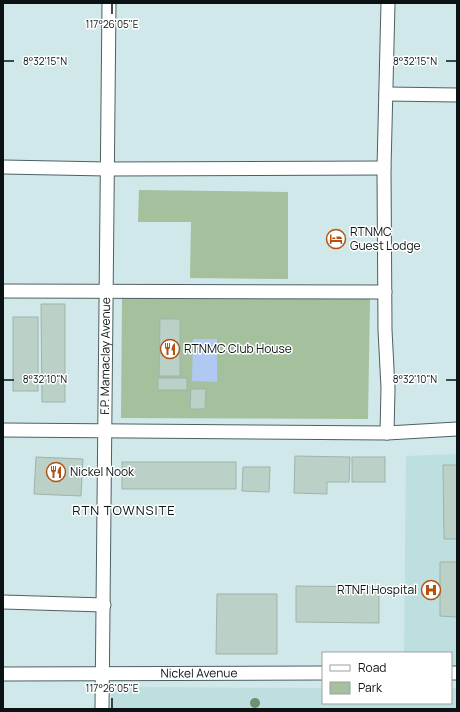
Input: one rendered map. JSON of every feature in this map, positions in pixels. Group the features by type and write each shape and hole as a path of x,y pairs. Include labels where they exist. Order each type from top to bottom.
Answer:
{"street":[{"name":"F.P. Mamaclay Avenue","path":"102,709 109,3"},
{"path":"387,433 388,388 385,292 384,168 388,3"},
{"path":"386,94 457,95"},
{"path":"3,167 107,169 384,168"},
{"path":"3,291 105,290 385,292"},
{"path":"3,430 104,432 387,433 457,429"},
{"path":"3,602 104,605"},
{"name":"Nickel Avenue","path":"3,674 322,674"}],"shaded area":[{"name":"RTNFI Hospital","path":"457,454 457,672 452,672 452,652 404,652 406,456"},
{"path":"111,687 322,688 322,704 452,704 452,688 457,688 457,709 111,709"}],"green space":[{"path":"139,190 288,192 288,279 190,278 191,222 138,222"},
{"path":"122,293 370,298 368,419 121,418"}],"water":[{"path":"193,339 217,339 217,382 192,381"}],"building":[{"path":"41,304 65,304 65,402 42,402"},
{"path":"13,317 38,317 38,391 13,391"},
{"path":"160,319 180,319 180,376 159,376"},
{"path":"158,378 187,378 187,390 158,390"},
{"path":"191,389 206,389 205,409 190,409"},
{"path":"295,456 350,457 349,482 327,482 327,494 294,493"},
{"path":"36,457 83,459 81,496 34,494"},
{"path":"352,457 385,457 385,482 352,482"},
{"path":"122,462 236,462 236,489 122,489"},
{"path":"443,465 457,465 457,539 444,539"},
{"path":"243,467 270,467 269,492 242,491"},
{"path":"440,562 457,562 457,617 440,616"},
{"path":"296,586 379,587 379,623 296,622"},
{"path":"217,594 277,594 277,654 216,654"}],"place":[{"name":"RTNMC Guest Lodge","path":"336,239"},
{"name":"RTNMC Club House","path":"170,349"},
{"name":"Nickel Nook","path":"56,472"},
{"name":"RTNFI Hospital","path":"431,590"}],"district":[{"name":"RTN TOWNSITE","path":"124,510"}]}
